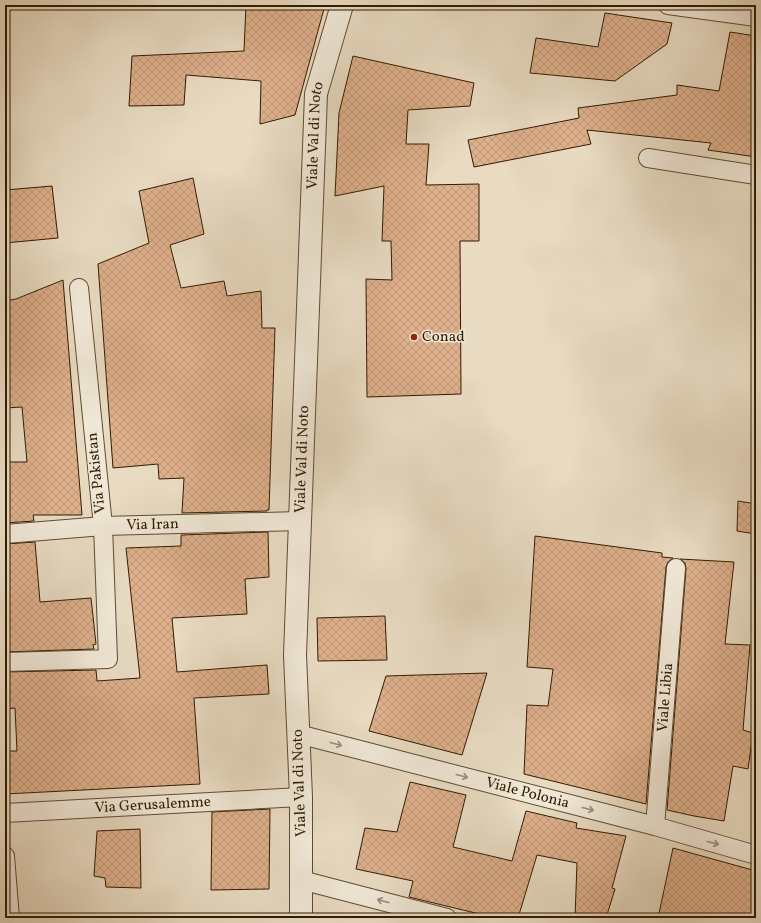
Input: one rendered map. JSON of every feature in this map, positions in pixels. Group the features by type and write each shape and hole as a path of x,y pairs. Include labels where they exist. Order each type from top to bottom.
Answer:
{"street":[{"name":"Viale Val di Noto","path":"301,918 301,797 295,655 316,94 342,5"},
{"path":"668,5 756,17"},
{"path":"648,158 756,175"},
{"name":"Via Pakistan","path":"5,662 108,659 103,526 79,288"},
{"name":"Via Iran","path":"5,534 103,526 300,521"},
{"name":"Viale Libia","path":"655,826 676,568"},
{"name":"Viale Polonia","path":"298,734 655,826 756,854"},
{"name":"Via Gerusalemme","path":"5,813 301,797"},
{"path":"5,856 10,918"},
{"path":"302,880 448,918"}],"building":[{"path":"246,5 325,5 295,115 260,124 261,81 186,75 184,105 129,106 132,56 244,51"},
{"path":"605,13 672,23 667,44 615,81 530,73 536,38 598,47"},
{"path":"730,32 756,36 756,157 708,150 711,143 587,130 591,144 474,167 468,140 579,118 578,108 677,95 677,85 719,91"},
{"path":"353,56 474,83 470,106 408,110 406,144 429,144 426,185 479,184 479,241 460,241 461,394 367,397 366,279 392,280 391,241 382,241 384,186 335,196 339,113"},
{"path":"193,178 204,234 170,245 181,288 224,281 227,296 261,291 262,328 275,328 269,510 267,511 182,513 184,478 159,479 158,464 113,468 98,264 149,243 139,191"},
{"path":"52,186 58,238 5,243 5,190"},
{"path":"63,280 82,515 33,515 34,521 5,523 5,462 27,462 22,407 5,408 5,301 16,299"},
{"path":"738,501 756,504 756,534 737,531"},
{"path":"268,532 269,577 245,579 247,614 172,618 177,672 267,665 269,694 194,698 200,784 5,794 5,751 17,751 15,708 5,709 5,672 96,670 97,681 140,678 126,548 181,546 181,535"},
{"path":"535,536 662,553 662,557 673,558 668,562 666,567 646,804 524,774 527,705 548,706 553,669 527,667"},
{"path":"35,542 40,602 91,598 96,644 93,645 94,649 5,652 5,544"},
{"path":"680,559 734,562 725,644 750,645 743,730 753,733 748,769 733,766 724,821 667,810 686,569 685,563"},
{"path":"385,616 387,660 318,661 317,618"},
{"path":"487,673 462,755 369,731 386,676"},
{"path":"410,782 466,795 453,847 512,861 526,811 577,823 576,828 626,836 612,888 615,889 606,918 575,918 577,863 537,855 518,918 496,918 409,897 413,881 356,869 365,828 397,832"},
{"path":"270,809 269,889 211,890 212,812"},
{"path":"140,829 141,888 106,887 105,878 94,876 97,831"},
{"path":"673,848 756,871 756,918 658,918"}],"place":[{"name":"Conad","path":"414,337"}]}
